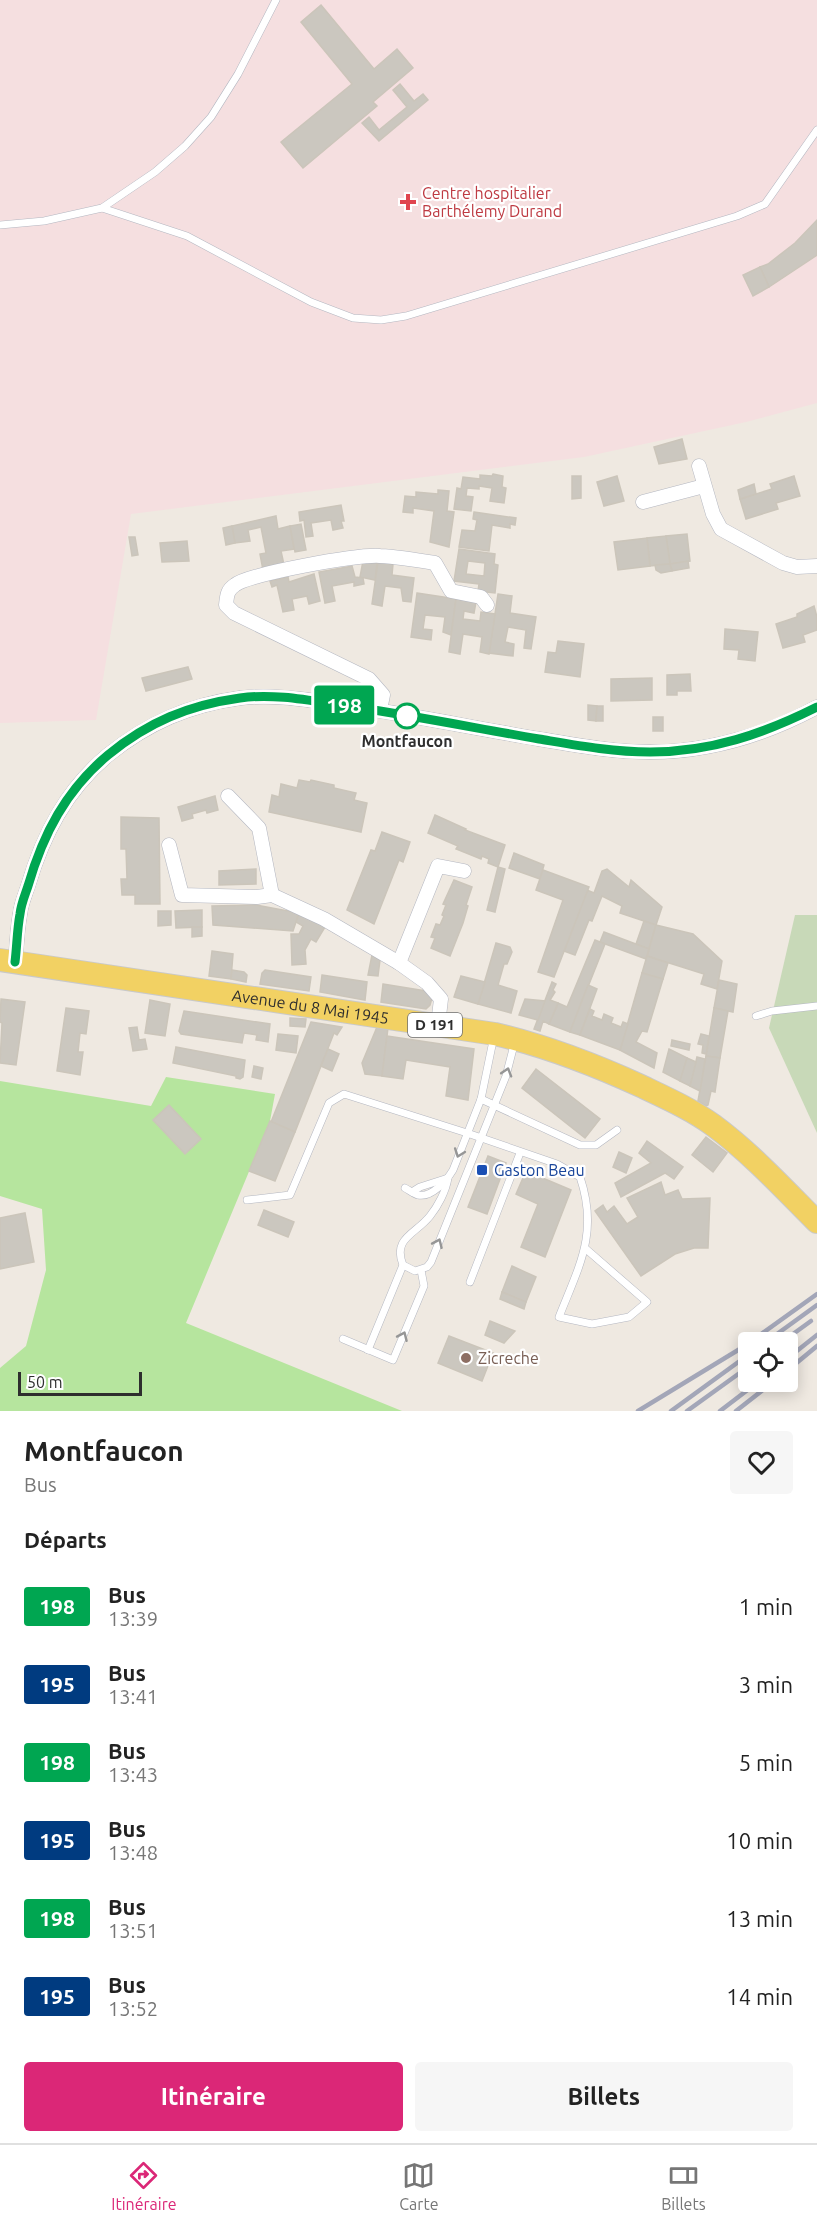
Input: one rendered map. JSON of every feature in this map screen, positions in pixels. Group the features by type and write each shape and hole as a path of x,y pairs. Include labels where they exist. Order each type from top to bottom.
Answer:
{"main road":[{"name":"Avenue du 8 Mai 1945","path":"8,961 505,1036 587,1061 692,1111 734,1143 779,1183 817,1222"}],"street":[{"path":"699,466 704,486 721,529 783,563 798,567 817,566"},
{"path":"643,502 704,486"},
{"path":"380,710 383,695 369,679 234,612 226,605 228,591 236,583 277,572 362,556 379,556 435,563 451,591 481,597 487,605"},
{"path":"8,961 35,861 53,820 78,786 98,764 125,741 161,719 199,706 242,698 287,698 380,710 609,750 651,752 692,749 734,742 778,726 817,707"},
{"path":"228,796 259,828 272,896"},
{"path":"169,845 182,895 272,896 324,918 399,963 427,984 441,999 438,1025"},
{"path":"399,963 438,866 464,871"}],"lane":[{"path":"0,225 44,221 102,208 156,172 185,146 210,117 238,74 276,0"},
{"path":"102,208 186,236 310,303 353,318 381,320 406,316 747,212 765,204 817,130"},
{"path":"756,1017 772,1011 817,1006"},
{"path":"505,1036 506,1076 431,1262 421,1270 415,1271 403,1265 400,1257 404,1240 429,1217 446,1189 448,1178 505,1036"},
{"path":"247,1200 290,1195 329,1103 344,1094 557,1164 580,1177 587,1198 586,1249 560,1317 592,1324 629,1317 647,1302 586,1249"},
{"path":"481,1099 580,1145 596,1145 617,1130"},
{"path":"470,1282 520,1153"},
{"path":"408,1190 424,1195 435,1190 448,1178"},
{"path":"368,1350 403,1265"},
{"path":"344,1339 393,1360 424,1286 421,1270"}],"shaded area":[{"name":"Centre hospitalier Barthélemy Durand","path":"0,0 817,0 817,403 746,422 584,457 131,514 96,720 0,723"}],"green space":[{"path":"795,915 817,915 817,1133 769,1028"},
{"path":"166,1077 275,1094 270,1121 186,1323 402,1411 0,1411 0,1368 26,1346 46,1270 42,1209 0,1196 0,1081 151,1106"}],"building":[{"path":"321,5 374,69 397,49 413,68 373,102 377,106 303,168 281,142 352,84 301,22"},
{"path":"400,84 414,101 423,94 428,100 379,141 362,123 369,117 379,130 407,107 393,90"},
{"path":"817,220 817,255 769,287 760,267 768,264 795,243"},
{"path":"760,267 769,287 753,296 743,275"},
{"path":"682,439 687,459 659,464 654,447"},
{"path":"493,474 503,476 502,487 506,488 504,503 490,501 492,488 479,486 479,489 467,488 466,496 473,497 471,511 454,509 457,488 461,489 463,477 480,479 480,475 492,476"},
{"path":"572,476 581,476 581,498 572,499"},
{"path":"617,476 624,501 604,506 597,482"},
{"path":"794,476 800,496 776,503 778,509 746,519 740,499 772,489 770,484"},
{"path":"754,484 756,494 740,499 738,490"},
{"path":"438,490 449,491 447,511 454,512 449,547 430,542 434,511 413,508 413,513 403,512 405,496 416,497 416,492 438,494"},
{"path":"341,505 343,528 333,530 331,520 311,523 313,536 306,537 304,520 300,521 299,512"},
{"path":"474,512 516,518 515,525 510,524 510,528 492,525 489,551 459,547 462,530 475,531 477,520 473,519"},
{"path":"276,516 278,529 290,526 294,549 281,551 284,565 263,570 260,554 266,553 261,527 248,530 250,541 235,543 232,526"},
{"path":"301,524 306,550 295,552 290,526"},
{"path":"232,526 235,543 226,545 223,528"},
{"path":"687,534 690,561 670,564 666,536"},
{"path":"666,536 670,564 650,566 647,538"},
{"path":"129,537 135,537 138,555 132,556"},
{"path":"647,538 650,566 618,570 614,542"},
{"path":"187,541 189,561 162,562 160,543"},
{"path":"459,549 495,554 494,564 498,565 495,593 478,591 479,584 454,581","holes":["468,561 485,563 484,576 466,574"]},
{"path":"363,561 377,563 375,580 360,577"},
{"path":"688,561 689,568 672,571 670,564"},
{"path":"378,562 393,564 392,575 414,578 411,602 403,601 401,588 385,586 382,606 372,604"},
{"path":"670,564 672,571 661,573 656,570 655,565"},
{"path":"352,566 355,577 363,578 364,584 354,586 354,582 332,586 335,601 325,603 319,572"},
{"path":"314,574 320,601 309,604 307,596 292,599 294,610 283,612 277,585 272,587 270,581 288,577 289,582"},
{"path":"417,593 456,599 451,635 443,632 445,617 425,615 423,629 432,630 431,640 411,637"},
{"path":"498,594 512,596 510,613 536,617 531,649 524,648 526,630 508,627 505,642 514,644 513,656 489,653"},
{"path":"456,599 476,602 474,613 464,611 463,619 480,621 481,612 495,614 489,654 480,652 482,637 463,634 460,654 449,652"},
{"path":"814,606 817,630 803,635 805,642 783,648 776,624 797,617 797,614"},
{"path":"725,629 758,632 755,661 738,659 739,650 724,649"},
{"path":"558,641 584,644 580,677 545,672 548,652 556,653"},
{"path":"188,667 192,679 146,691 142,678"},
{"path":"690,674 691,691 677,691 677,695 667,695 667,675"},
{"path":"652,678 652,700 611,701 611,679"},
{"path":"588,705 597,706 596,721 588,720"},
{"path":"597,706 603,706 603,721 596,721"},
{"path":"653,717 663,717 663,731 653,731"},
{"path":"299,780 334,785 334,788 356,793 354,800 367,803 361,832 269,812 272,795 279,797 281,784 297,788"},
{"path":"215,796 218,810 207,813 206,810 192,814 193,818 182,821 178,807"},
{"path":"435,815 465,830 505,845 498,867 488,863 489,859 482,856 481,859 456,849 458,846 428,833"},
{"path":"121,817 159,818 160,904 135,904 135,895 122,895 121,879 127,879 126,849 121,849"},
{"path":"382,832 410,842 403,862 399,860 374,924 347,910 371,850 375,851"},
{"path":"514,853 544,865 540,879 509,868"},
{"path":"498,867 505,869 495,912 487,910"},
{"path":"256,869 256,884 219,885 219,871"},
{"path":"607,869 629,887 631,880 662,907 656,925 620,913 622,906 602,896 592,921 589,920 575,955 564,951 587,890 594,893 602,871"},
{"path":"543,870 589,887 554,977 538,972 563,900 536,890"},
{"path":"454,880 472,887 463,923 450,956 431,948 435,938 431,937 436,924 440,925 444,916 442,915 446,905 443,904"},
{"path":"256,905 299,913 293,931 213,925 212,906"},
{"path":"202,910 202,927 176,928 175,911"},
{"path":"158,911 171,911 171,925 158,926"},
{"path":"299,913 325,927 316,942 311,939 305,950 306,964 292,965 291,934 299,934 303,926 296,922"},
{"path":"644,921 656,925 649,949 636,944"},
{"path":"656,925 693,934 722,961 717,989 701,984 704,974 647,956"},
{"path":"192,927 202,927 202,936 192,937"},
{"path":"604,932 649,949 646,959 600,942"},
{"path":"595,940 605,944 570,1032 549,1024 558,1003 567,1007"},
{"path":"496,943 510,947 512,952 507,964 504,964 498,985 517,991 511,1013 478,1004"},
{"path":"212,951 233,954 231,979 209,976"},
{"path":"372,955 380,960 378,976 368,975"},
{"path":"647,956 668,963 663,979 642,973"},
{"path":"232,970 244,972 247,975 246,982 231,979"},
{"path":"265,970 311,977 309,991 260,984 262,973"},
{"path":"642,973 663,979 647,1032 642,1031 636,1042 657,1053 654,1068 620,1050"},
{"path":"322,975 367,982 365,1000 320,992"},
{"path":"461,976 485,982 478,1004 454,997"},
{"path":"719,980 737,984 733,1012 714,1008"},
{"path":"552,982 556,984 553,990 555,992 550,1000 558,1003 549,1024 543,1021 540,1031 534,1029"},
{"path":"383,984 426,991 432,998 430,1005 426,1009 381,1002"},
{"path":"588,985 597,989 580,1035 570,1032"},
{"path":"1,999 25,1002 16,1065 0,1063"},
{"path":"525,999 545,1001 538,1020 519,1015"},
{"path":"150,1000 170,1004 165,1036 145,1033"},
{"path":"66,1008 89,1011 86,1034 80,1033 78,1052 83,1052 80,1075 57,1071"},
{"path":"714,1008 728,1011 720,1058 706,1056"},
{"path":"590,1009 594,1011 592,1016 602,1020 604,1014 613,1018 611,1023 621,1027 623,1022 628,1024 620,1050 580,1035"},
{"path":"184,1011 270,1024 268,1042 256,1040 257,1035 244,1033 242,1043 181,1034 179,1031"},
{"path":"290,1018 306,1019 305,1027 290,1026"},
{"path":"311,1022 342,1027 337,1035 334,1033 295,1132 271,1122"},
{"path":"137,1027 139,1040 145,1039 147,1049 133,1051 129,1028"},
{"path":"377,1027 388,1028 382,1076 365,1074 362,1063"},
{"path":"278,1034 298,1036 296,1053 276,1050"},
{"path":"701,1034 709,1036 706,1054 702,1053 703,1045 698,1044"},
{"path":"387,1036 474,1049 468,1100 446,1096 450,1067 406,1060 403,1079 382,1076"},
{"path":"672,1040 690,1044 689,1050 671,1046"},
{"path":"176,1047 245,1060 243,1077 240,1079 236,1076 173,1063"},
{"path":"328,1049 339,1054 332,1071 321,1066"},
{"path":"669,1049 687,1058 680,1081 663,1072"},
{"path":"706,1056 720,1058 715,1092 711,1091 706,1106 698,1101"},
{"path":"697,1057 705,1059 700,1091 690,1086"},
{"path":"687,1058 696,1062 690,1086 680,1081"},
{"path":"254,1066 263,1068 261,1079 252,1077"},
{"path":"536,1069 600,1119 585,1138 522,1088"},
{"path":"169,1105 201,1139 185,1154 153,1120"},
{"path":"270,1121 295,1132 275,1181 249,1171"},
{"path":"706,1137 727,1153 713,1172 692,1155"},
{"path":"647,1141 683,1167 674,1179 665,1173 621,1197 615,1183 651,1163 639,1153"},
{"path":"619,1152 632,1158 626,1173 613,1167"},
{"path":"488,1156 506,1163 487,1214 468,1207"},
{"path":"526,1171 571,1190 545,1257 521,1247 538,1204 516,1194"},
{"path":"661,1182 665,1195 678,1190 682,1199 710,1198 708,1248 694,1248 675,1254 641,1276 595,1211 603,1205 607,1212 614,1206 627,1224 638,1217 627,1198"},
{"path":"264,1210 294,1222 288,1237 258,1225"},
{"path":"25,1213 34,1262 0,1269 0,1218"},
{"path":"512,1266 536,1277 526,1302 502,1292"},
{"path":"502,1292 526,1302 524,1309 500,1299"},
{"name":"Zicreche","path":"490,1321 515,1331 504,1343 485,1335"},
{"name":"Zicreche","path":"449,1336 493,1353 482,1381 438,1363"}],"railway":[{"path":"764,1332 817,1294"},
{"path":"780,1332 817,1305"},
{"path":"796,1332 811,1321"},
{"path":"798,1350 817,1335"},
{"path":"798,1362 817,1346"},
{"path":"638,1411 738,1350"},
{"path":"671,1411 738,1362"},
{"path":"687,1411 738,1374"},
{"path":"720,1411 745,1392"},
{"path":"736,1411 760,1392"}],"bus line":[{"name":"198","path":"15,962 20,913 35,861 53,820 78,786 98,764 125,741 161,719 199,706 242,698 287,698 380,710 609,750 651,752 692,749 734,742 778,726 817,707"}],"place":[{"name":"Centre hospitalier Barthélemy Durand","path":"408,202"},
{"name":"Montfaucon","path":"407,716"},
{"name":"Gaston Beau","path":"482,1170"},
{"name":"Zicreche","path":"466,1358"}]}
